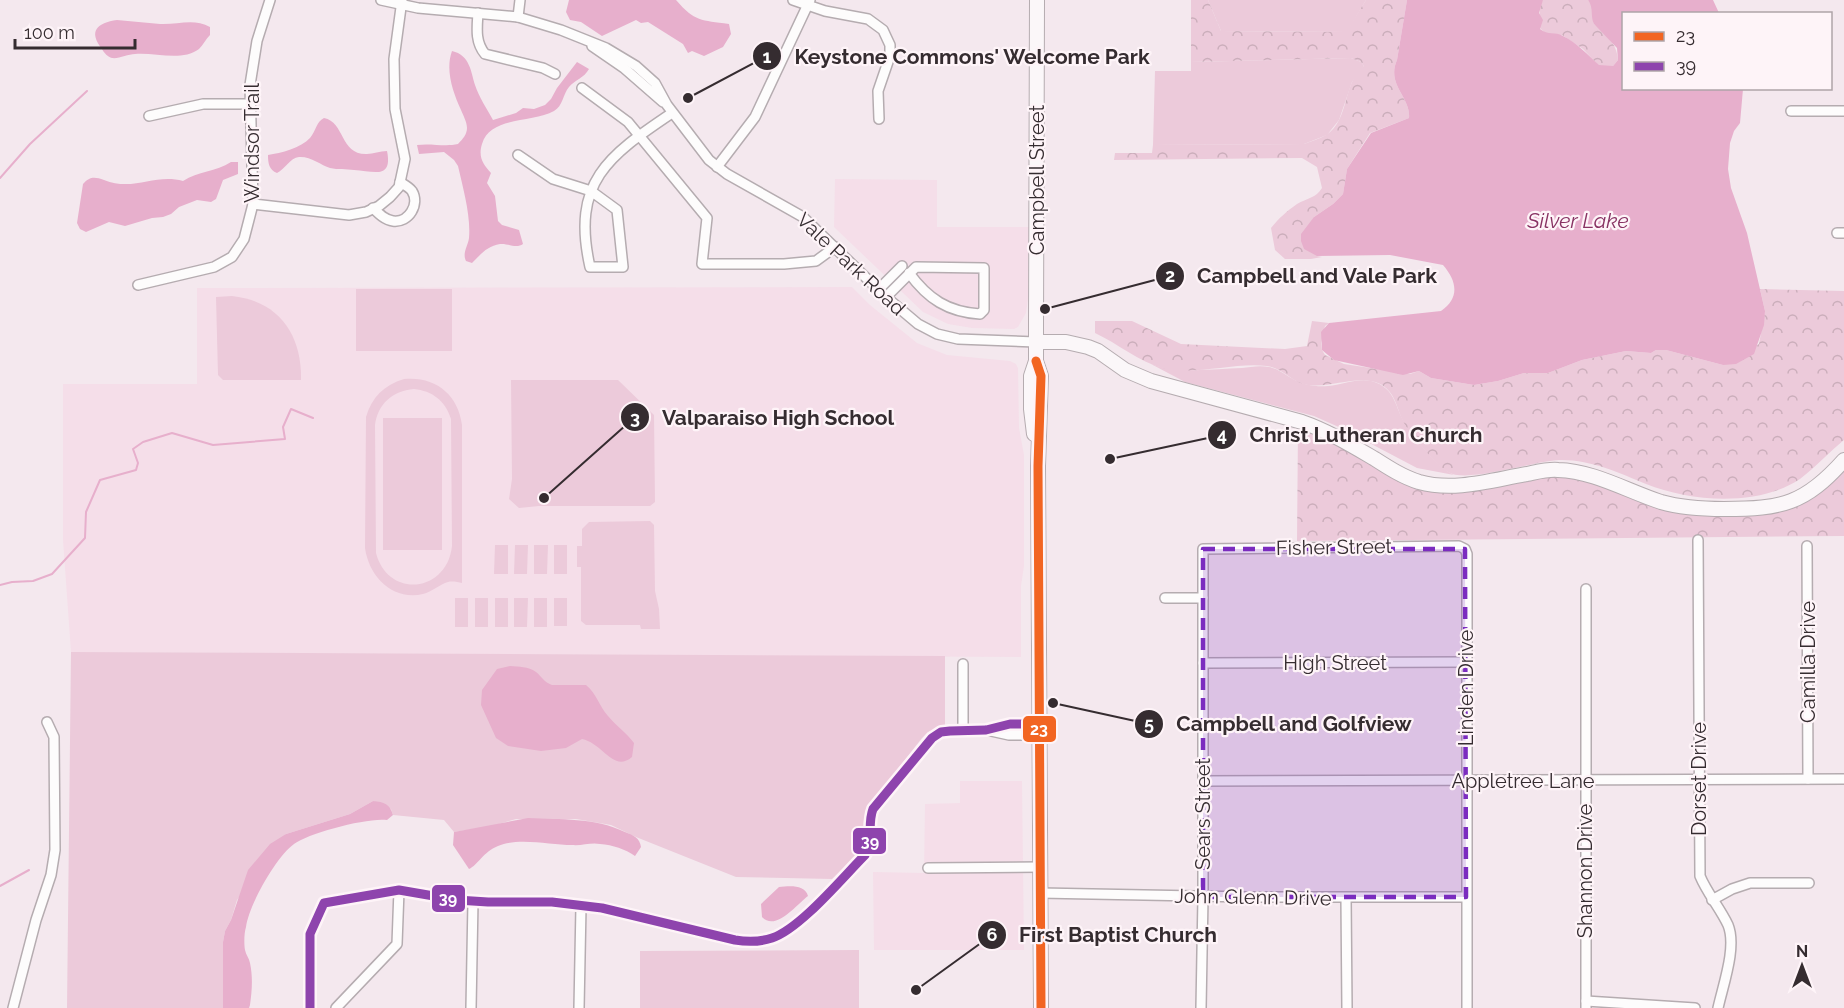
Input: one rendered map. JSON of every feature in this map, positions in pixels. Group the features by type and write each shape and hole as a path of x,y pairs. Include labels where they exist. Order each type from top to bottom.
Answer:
{"main road":[{"name":"Campbell Street","path":"1037,0 1036,361 1030,376 1030,409 1038,466 1041,1008"},
{"path":"1036,342 1066,342 1088,347 1098,351 1125,370 1151,381 1325,430 1404,477 1442,486 1555,469 1590,475 1676,506 1696,509 1763,508 1777,506 1808,494 1844,460"}],"street":[{"name":"Windsor Trail","path":"138,285 214,267 232,257 244,239 253,204 250,85 257,41 270,0"},
{"name":"Vale Park Road","path":"381,0 518,18 561,30 585,41 624,68 669,109 701,152 717,168 794,211 835,247 878,290 918,324 930,332 964,340 1036,342"},
{"path":"518,18 520,0"},
{"path":"793,0 809,2 825,11 868,19 879,25 890,45 890,56 878,91 879,119"},
{"path":"717,168 755,117 809,2"},
{"path":"253,204 350,215 373,208 390,198 399,187 405,159 395,109 394,59 402,3"},
{"path":"478,13 477,38 485,54 543,68 555,74"},
{"path":"582,88 628,122 707,218 702,264 784,264 816,261 835,247"},
{"path":"148,116 204,104 250,104"},
{"path":"518,155 553,179 591,190 617,210 623,267 590,267 584,212 591,190 601,170 669,109"},
{"path":"1791,111 1844,111"},
{"path":"373,208 386,219 395,221 409,216 413,210 412,191 400,182"},
{"path":"878,290 902,266"},
{"path":"886,297 909,273 916,267 984,268 984,310 980,314 946,308 928,296 909,273"},
{"name":"Dorset Drive","path":"1698,540 1700,876 1727,924 1730,934 1729,957 1718,1008"},
{"name":"Fisher Street","path":"1203,549 1459,546 1465,549"},
{"name":"Camilla Drive","path":"1808,546 1808,779"},
{"name":"Sears Street","path":"1201,1008 1203,549"},
{"name":"Linden Drive","path":"1465,549 1467,554 1467,1008"},
{"name":"Shannon Drive","path":"1586,590 1586,1004"},
{"path":"1165,598 1203,598"},
{"name":"High Street","path":"1203,663 1466,662"},
{"path":"963,664 963,731"},
{"path":"13,1008 33,929 51,875 55,850 54,737 47,722"},
{"path":"310,1008 310,934 324,903 399,890 472,901 552,902 609,909 735,940 754,942 779,935 801,920 865,855 870,842 870,818 873,809 932,738 941,732 986,730 1010,724 1039,729"},
{"name":"Appletree Lane","path":"1203,781 1844,779"},
{"path":"928,868 1040,867"},
{"path":"1712,900 1732,889 1750,884 1809,883"},
{"path":"337,1008 397,944 399,890"},
{"name":"John Glenn Drive","path":"1040,892 1203,897 1467,897"},
{"path":"1346,898 1347,1008"},
{"path":"471,1008 472,901"},
{"path":"579,1008 581,906"},
{"path":"1586,1004 1695,1008"}],"highlighted area":[{"path":"1203,549 1465,549 1466,897 1203,897"}],"shaded area":[{"path":"835,179 937,180 937,227 1032,227 1028,258 1028,299 1026,313 1018,327 1014,329 972,328 948,324 923,312 834,227"},
{"path":"852,287 870,305 917,343 947,355 1010,361 1018,368 1019,428 1024,455 1021,657 71,652 63,540 63,384 197,384 197,288"},
{"path":"960,781 1022,781 1024,950 874,950 873,872 924,873 925,804 960,803"}],"green space":[{"path":"1191,0 1208,0 1221,31 1346,32 1366,0 1407,0 1394,69 1396,84 1409,111 1409,118 1370,133 1347,169 1343,194 1314,217 1317,256 1322,257 1285,259 1275,250 1271,228 1290,209 1314,196 1322,188 1317,167 1302,158 1114,160 1115,153 1152,153 1153,145 1304,144 1326,135 1339,120 1352,82 1364,66 1361,62 1351,58 1191,62"},
{"path":"1208,0 1366,0 1347,32 1221,31"},
{"path":"1543,0 1588,0 1592,5 1594,24 1616,49 1618,60 1613,66 1599,66 1583,49 1562,35 1546,34 1539,27 1540,5"},
{"path":"1351,58 1361,62 1364,66 1352,82 1339,120 1327,135 1304,144 1153,145 1155,71 1191,71 1191,62"},
{"path":"356,289 452,289 452,351 356,351"},
{"path":"1760,289 1844,291 1844,440 1800,479 1783,488 1745,498 1703,498 1683,495 1604,468 1570,460 1548,461 1484,474 1457,475 1443,469 1424,449 1403,421 1391,393 1375,382 1359,380 1308,385 1302,384 1273,367 1254,365 1202,370 1163,368 1145,361 1095,333 1095,321 1132,321 1181,344 1285,349 1307,346 1312,321 1329,323 1325,326 1321,343 1322,350 1325,355 1344,364 1410,374 1419,371 1431,378 1474,385 1524,373 1548,373 1582,360 1626,351 1651,353 1656,350 1666,350 1723,365 1759,344 1765,311"},
{"path":"232,296 249,299 263,305 285,323 297,349 301,380 223,380 218,375 216,297"},
{"path":"1151,364 1185,370 1266,366 1279,370 1301,383 1314,386 1365,380 1377,383 1392,395 1405,423 1420,444 1441,466 1454,475 1417,468 1314,416 1185,382"},
{"path":"404,379 415,379 435,384 443,389 456,404 462,425 462,583 448,582 423,594 402,594 384,584 377,577 367,559 365,548 366,417 375,398 385,388","holes":["406,390 421,390 437,398 451,419 452,546 448,562 440,573 429,581 417,584 404,583 392,578 383,568 376,553 375,425 379,411 387,400"]},
{"path":"511,380 618,380 654,415 655,502 650,506 519,508 509,499 512,479"},
{"path":"383,418 442,418 442,550 383,550"},
{"path":"1298,428 1321,436 1408,485 1428,491 1466,491 1548,476 1565,477 1583,480 1667,508 1694,514 1761,513 1791,508 1818,495 1844,470 1844,536 1297,541"},
{"path":"650,521 654,525 655,591 660,629 641,629 640,625 586,625 581,621 581,567 577,567 577,546 582,546 582,529 589,522"},
{"path":"495,545 508,545 508,574 494,574"},
{"path":"515,545 528,545 527,574 514,574"},
{"path":"534,545 548,545 547,574 534,574"},
{"path":"554,545 567,545 567,574 554,574"},
{"path":"455,598 468,598 468,627 455,627"},
{"path":"475,598 488,598 488,627 475,627"},
{"path":"495,598 508,598 508,627 495,627"},
{"path":"514,598 528,598 527,627 514,627"},
{"path":"534,598 547,598 547,627 534,627"},
{"path":"554,598 567,598 567,626 554,626"},
{"path":"71,652 945,656 945,725 928,732 922,738 869,806 863,849 832,879 736,877 611,825 576,819 516,819 492,826 454,832 444,820 393,815 391,809 373,801 350,814 286,834 237,900 223,942 223,1008 67,1008"},
{"path":"859,950 859,1008 640,1008 640,951"}],"water":[{"path":"569,0 676,0 699,19 729,24 731,34 723,47 704,56 692,51 688,53 683,44 648,22 641,23 636,20 602,36 581,22 570,20 566,12"},
{"name":"Silver Lake","path":"1407,0 1543,0 1539,13 1543,20 1540,29 1568,39 1599,65 1613,66 1618,60 1617,48 1594,24 1588,0 1713,0 1719,12 1622,12 1622,90 1743,90 1740,123 1730,143 1728,169 1731,188 1747,233 1765,311 1764,325 1754,354 1736,364 1723,365 1666,350 1656,350 1651,353 1626,351 1582,360 1548,373 1524,373 1474,385 1431,378 1419,371 1403,375 1334,360 1322,350 1321,332 1329,323 1441,311 1454,295 1454,283 1443,265 1390,255 1317,256 1304,249 1301,241 1301,234 1314,217 1343,194 1347,169 1371,133 1409,118 1409,111 1396,84 1394,69"},
{"path":"117,20 160,24 198,23 210,27 210,35 199,49 184,55 135,54 112,58 98,43 95,33 104,23"},
{"path":"452,51 466,60 479,94 493,120 516,113 523,108 534,109 545,105 577,62 589,69 569,87 554,111 503,124 487,135 482,144 481,157 491,173 487,183 495,196 498,221 502,225 519,230 523,244 518,246 495,245 484,251 472,263 466,261 465,258 469,238 469,221 458,166 444,152 419,154 417,145 458,144 466,132 466,123 451,81 449,66"},
{"path":"324,118 336,125 347,144 358,153 387,151 388,160 384,170 374,172 333,169 311,159 299,157 293,159 277,173 272,170 268,155 290,150 306,142"},
{"path":"231,162 238,162 238,174 223,180 216,199 211,202 197,200 163,217 125,226 109,222 86,232 80,229 77,223 83,184 90,178 125,184 163,179 183,181"},
{"path":"510,666 533,670 552,685 586,685 608,716 634,743 632,757 619,762 582,739 566,748 541,751 508,746 496,738 481,705 482,690 497,669"},
{"path":"373,801 386,804 393,815 387,820 353,823 312,835 294,844 279,859 258,894 245,930 245,952 250,963 252,979 249,1008 223,1008 223,942 248,870 270,844 286,834 350,814"},
{"path":"528,818 577,820 613,827 638,839 641,847 635,856 610,845 506,843 493,849 469,869 453,845 454,832"},
{"path":"792,886 804,889 808,896 780,919 768,921 762,917 761,904 779,887"}],"waterway":[{"path":"0,178 30,144 87,91"},
{"path":"0,585 33,581 52,574 85,538 86,512 100,480 136,470 138,463 133,449 143,442 172,433 213,445 285,439 283,427 291,409 313,418"},
{"path":"0,886 29,870"}],"transit line":[{"name":"23","path":"1036,361 1041,376 1038,466 1041,1008"},
{"name":"39","path":"310,1008 310,934 324,903 399,890 457,900 552,902 602,908 735,940 754,941 772,938 783,933 808,914 865,855 868,850 873,809 932,738 941,732 986,730 1010,724 1039,724"}],"place":[{"name":"Keystone Commons' Welcome Park","path":"688,98"},
{"name":"Campbell and Vale Park","path":"1045,309"},
{"name":"Christ Lutheran Church","path":"1110,459"},
{"name":"Valparaiso High School","path":"544,498"},
{"name":"Campbell and Golfview","path":"1053,703"},
{"name":"First Baptist Church","path":"916,990"}]}
